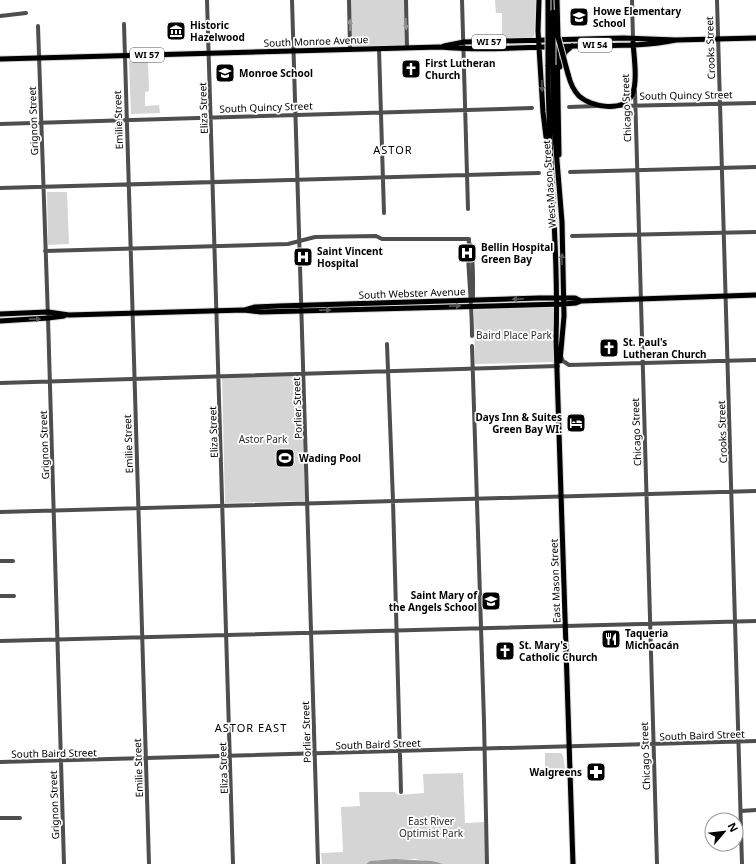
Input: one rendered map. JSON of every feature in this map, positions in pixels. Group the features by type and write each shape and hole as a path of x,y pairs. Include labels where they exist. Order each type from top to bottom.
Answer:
{"main road":[{"path":"539,0 537,18 543,112 552,169"},
{"name":"West Mason Street","path":"548,0 550,65 561,205 564,321 561,356 558,366"},
{"name":"West Mason Street","path":"553,0 548,125 552,169 557,298"},
{"path":"557,0 558,37 573,88 580,97 589,102 603,106"},
{"name":"South Monroe Avenue","path":"440,47 464,42 633,38 676,40 756,38"},
{"name":"Chicago Street","path":"633,38 634,86"},
{"path":"557,40 560,144 558,168"},
{"name":"South Monroe Avenue","path":"0,59 440,47 464,49 540,47 656,43 676,40"},
{"path":"558,84 562,60 567,49 572,46"},
{"path":"616,106 627,101 631,97 634,86"},
{"name":"South Quincy Street","path":"603,106 616,106"},
{"name":"South Webster Avenue","path":"472,303 563,304 581,301 756,295"},
{"name":"South Webster Avenue","path":"0,321 69,315 244,310 261,312 302,308 472,303 557,298 577,298 581,301"},
{"name":"East Mason Street","path":"557,298 556,340 573,864"},
{"name":"South Webster Avenue","path":"0,314 48,312 69,315"}],"street":[{"name":"Eliza Street","path":"208,0 233,864"},
{"name":"Porlier Street","path":"292,0 318,864"},
{"path":"349,0 350,50"},
{"path":"406,0 407,48"},
{"path":"462,0 468,209"},
{"name":"Chicago Street","path":"632,0 633,38"},
{"name":"Crooks Street","path":"717,0 742,864"},
{"path":"0,16 26,12"},
{"name":"Emilie Street","path":"124,24 149,864"},
{"name":"Grignon Street","path":"38,26 64,864"},
{"path":"379,49 384,213"},
{"name":"Chicago Street","path":"634,86 657,864"},
{"name":"South Quincy Street","path":"616,106 756,103"},
{"name":"South Quincy Street","path":"569,107 603,106"},
{"name":"South Quincy Street","path":"0,124 532,108"},
{"path":"570,172 756,167"},
{"path":"0,188 539,173"},
{"path":"572,236 756,232"},
{"path":"45,251 288,244 315,237 376,236 386,239 469,240 468,261 472,303 472,336"},
{"path":"387,344 401,792"},
{"path":"472,346 487,864"},
{"path":"561,356 562,361 569,366 756,360"},
{"path":"0,383 50,380 558,366"},
{"path":"0,512 756,491"},
{"path":"0,561 13,561"},
{"path":"0,596 14,596"},
{"path":"0,641 756,621"},
{"name":"South Baird Street","path":"0,762 756,742"},
{"path":"741,811 756,810"},
{"path":"0,818 20,818"}],"green space":[{"path":"349,0 406,0 407,48 350,49"},
{"path":"495,0 537,0 534,36 531,38 502,40 502,13 496,13"},
{"path":"129,61 148,61 149,91 145,92 145,106 159,105 160,113 131,114"},
{"path":"47,192 67,192 69,244 48,245"},
{"name":"Baird Place Park","path":"553,306 555,362 475,364 474,308"},
{"name":"Astor Park","path":"301,375 305,501 225,503 222,377"},
{"path":"545,753 561,753 563,756 565,769 545,769"},
{"name":"East River Optimist Park","path":"463,773 465,823 484,822 486,864 441,864 415,859 370,861 366,864 322,864 321,853 343,852 341,807 360,806 359,792 395,792 398,795 424,793 423,774"}],"shaded area":[{"path":"395,859 432,861 443,864 366,864 370,861"}],"place":[{"name":"Howe Elementary School","path":"579,17"},
{"name":"Historic Hazelwood","path":"176,31"},
{"name":"First Lutheran Church","path":"411,69"},
{"name":"Monroe School","path":"225,73"},
{"name":"Bellin Hospital Green Bay","path":"467,253"},
{"name":"Saint Vincent Hospital","path":"303,257"},
{"name":"St. Paul's Lutheran Church","path":"609,348"},
{"name":"Days Inn & Suites Green Bay WI.","path":"576,423"},
{"name":"Wading Pool","path":"285,458"},
{"name":"Saint Mary of the Angels School","path":"491,601"},
{"name":"Taqueria Michoacán","path":"611,639"},
{"name":"St. Mary's Catholic Church","path":"505,651"},
{"name":"Walgreens","path":"596,772"}],"district":[{"name":"ASTOR","path":"393,150"},
{"name":"ASTOR EAST","path":"251,728"}]}
